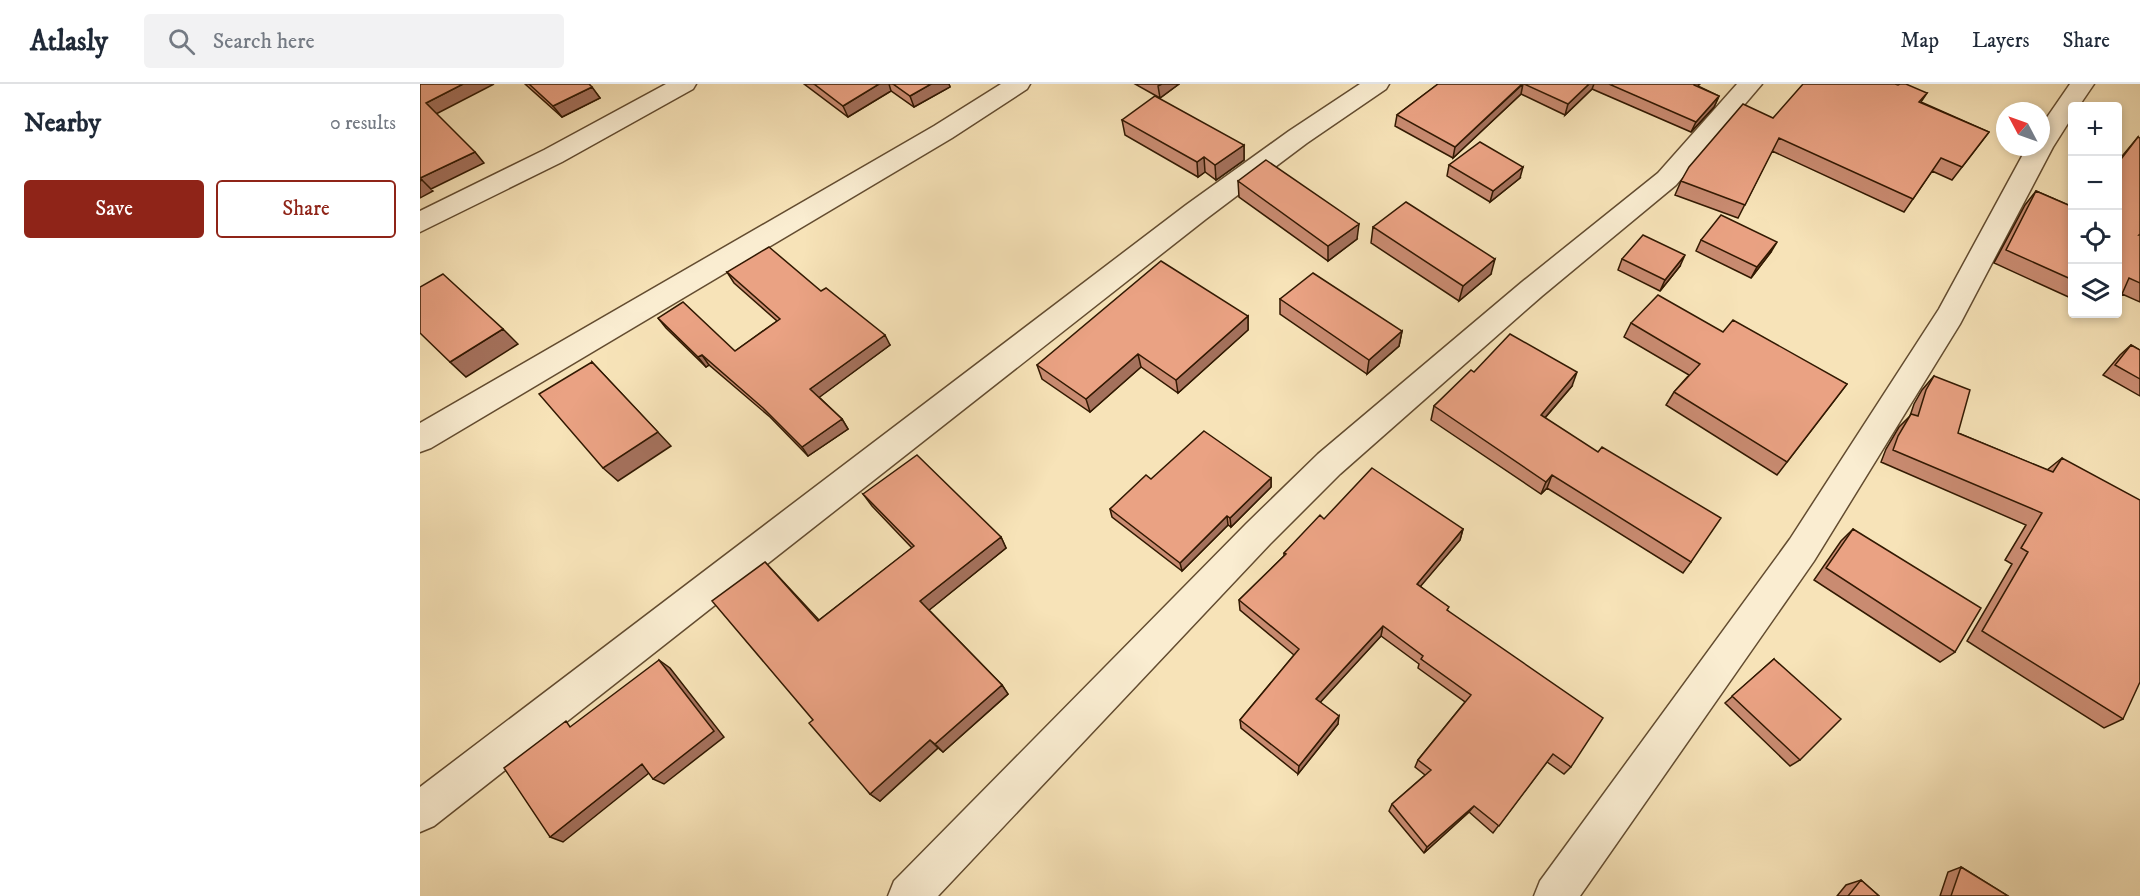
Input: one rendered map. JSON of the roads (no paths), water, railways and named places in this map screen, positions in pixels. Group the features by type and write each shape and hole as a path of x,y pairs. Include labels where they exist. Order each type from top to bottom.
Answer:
{"street":[{"path":"420,222 553,156 684,84"},
{"path":"420,439 943,132 1018,84"},
{"path":"420,812 1196,212 1298,137 1377,84"},
{"path":"909,896 1321,472 1532,290 1667,179 1750,84"},
{"path":"2050,132 2082,84"},
{"path":"1555,896 1802,550 1950,316 2036,156"}]}
